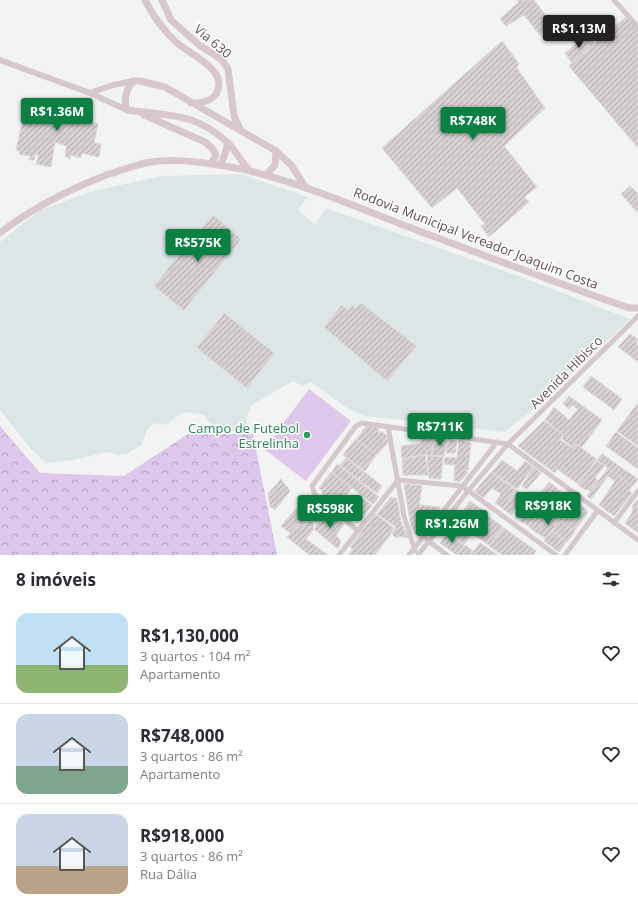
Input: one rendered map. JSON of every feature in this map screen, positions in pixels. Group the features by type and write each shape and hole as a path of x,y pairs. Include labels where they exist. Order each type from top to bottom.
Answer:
{"main road":[{"name":"Via 630","path":"145,0 154,18 176,42 212,69 219,78 220,85 214,97 208,101 190,103"},
{"name":"Via 630","path":"162,0 171,20 199,45 220,59 228,69 234,116 240,129"},
{"path":"211,164 216,155 212,148 204,142 130,111 124,102 126,93 133,81 140,81 165,87 190,103 240,129 276,151 291,165 306,188"},
{"path":"130,111 193,120 208,128 228,143 248,169"},
{"path":"220,165 228,143"},
{"path":"266,175 275,165 276,151"},
{"path":"0,233 23,215 58,196 91,181 131,166 152,162 182,160 248,169"},
{"name":"Rodovia Municipal Vereador Joaquim Costa","path":"248,169 306,188 553,281 629,308 638,308"}],"street":[{"path":"614,0 638,27"},
{"path":"0,60 90,93 130,111"},
{"path":"90,93 113,85 133,81"},
{"name":"Avenida Hibisco","path":"417,555 508,444 638,316"},
{"path":"357,530 314,495 312,489 313,484 359,424 508,444 638,540"},
{"path":"388,427 404,516 417,555"},
{"path":"409,555 497,442"},
{"path":"398,480 462,486 556,555"},
{"path":"339,555 357,530 398,480"},
{"path":"614,523 638,490"},
{"path":"565,555 598,510"},
{"path":"423,537 447,555"}],"shaded area":[{"path":"241,174 308,197 298,210 315,225 326,208 521,277 630,319 542,403 504,432 365,416 347,408 311,382 303,386 293,381 250,406 247,417 247,426 239,433 210,423 204,415 186,412 175,417 166,425 155,423 147,430 142,444 127,454 118,455 107,452 74,460 46,463 31,449 0,410 0,242 40,210 93,191 162,176"}],"green space":[{"name":"Campo de Futebol Estrelinha","path":"309,389 351,421 306,481 264,449"},
{"path":"0,426 40,473 124,476 188,434 253,434 277,555 0,555"}],"building":[{"path":"517,0 534,0 552,24 540,35 524,15 506,26 500,19 519,2"},
{"path":"627,16 638,29 638,148 569,66"},
{"path":"587,35 594,43 572,63 565,53"},
{"path":"502,41 519,64 516,67 545,108 504,146 537,187 524,197 529,202 489,237 481,226 485,224 457,188 432,208 382,148"},
{"path":"45,100 83,109 82,112 93,114 92,122 98,124 94,143 101,144 99,157 82,153 81,158 71,155 70,159 65,156 67,154 65,154 67,146 55,142 51,167 36,164 39,155 35,154 34,160 29,160 30,156 19,154 20,151 16,150 27,102 43,107"},
{"path":"630,186 638,194 638,213 621,194"},
{"path":"213,215 241,239 184,310 154,286"},
{"path":"361,303 416,346 387,381 324,327 342,305 348,310 352,305 356,309"},
{"path":"224,313 274,353 247,388 197,348"},
{"path":"630,334 638,339 636,344 638,345 638,362 618,347"},
{"path":"591,376 622,399 614,410 583,387"},
{"path":"569,396 602,420 582,447 576,443 573,447 562,439 564,435 545,420 554,407 569,420 578,409 572,405 569,409 563,404"},
{"path":"637,404 638,405 638,446 617,431"},
{"path":"544,421 563,435 560,440 573,448 576,444 596,459 578,484 557,469 555,473 518,446"},
{"path":"366,426 379,428 379,434 381,431 387,436 385,438 389,441 377,455 357,439"},
{"path":"616,432 638,448 638,469 606,446"},
{"path":"422,435 434,438 431,456 424,454 402,459 401,446 421,443"},
{"path":"435,438 447,439 444,456 432,455"},
{"path":"356,439 376,455 365,471 343,455"},
{"path":"448,439 457,441 455,453 446,453"},
{"path":"459,440 471,443 468,470 465,470 468,473 459,482 454,480 455,465 444,464 445,457 457,458"},
{"path":"602,454 638,479 633,486 597,460"},
{"path":"425,455 428,475 403,475 402,460"},
{"path":"427,456 443,457 441,479 429,478"},
{"path":"346,458 364,472 358,479 340,465"},
{"path":"502,460 517,471 525,461 533,467 517,489 492,472"},
{"path":"596,461 604,466 595,478 598,480 590,491 587,489 586,490 578,485"},
{"path":"337,464 379,497 373,504 332,472"},
{"path":"534,467 541,473 527,489 522,486"},
{"path":"608,468 632,486 629,491 632,493 614,516 599,505 615,481 608,476 591,499 587,496"},
{"path":"331,472 352,488 340,502 330,494 327,498 322,494 323,492 319,488"},
{"path":"365,472 382,486 377,493 359,480"},
{"path":"491,472 516,490 503,508 495,503 501,494 492,488 483,498 475,491"},
{"path":"281,479 290,491 275,510 270,506 268,494"},
{"path":"549,482 557,488 529,526 520,521"},
{"path":"404,484 422,486 419,505 440,507 419,536 415,534 411,527"},
{"path":"557,489 587,510 587,514 574,531 544,508"},
{"path":"517,490 526,496 511,515 503,509"},
{"path":"352,496 358,501 361,497 372,505 362,519 356,519 343,508"},
{"path":"306,497 314,504 318,500 328,509 317,523 311,518 316,512 315,511 303,525 299,523 290,533 281,526"},
{"path":"391,497 397,499 401,522 408,538 398,536 396,538 392,534 396,527 377,514"},
{"path":"637,500 638,533 625,523 632,513 633,505"},
{"path":"470,501 487,513 480,523 463,511"},
{"path":"542,509 550,515 537,533 529,527"},
{"path":"328,510 344,524 336,535 341,541 338,549 314,529"},
{"path":"463,511 479,524 464,544 447,531"},
{"path":"375,514 394,528 390,535 375,555 348,555 353,549 350,547"},
{"path":"551,514 559,520 546,538 537,533"},
{"path":"487,515 503,527 489,545 473,534"},
{"path":"310,520 313,522 313,530 306,539 328,555 309,555 287,537 299,523 303,526"},
{"path":"559,520 575,532 567,542 552,530"},
{"path":"504,528 536,551 533,555 502,555 489,546"},
{"path":"552,531 566,542 559,552 544,541"},
{"path":"447,534 464,545 457,555 440,543"},
{"path":"480,543 498,555 471,555"},
{"path":"465,545 473,551 470,555 457,555"}],"place":[{"name":"Campo de Futebol Estrelinha","path":"307,435"}]}
